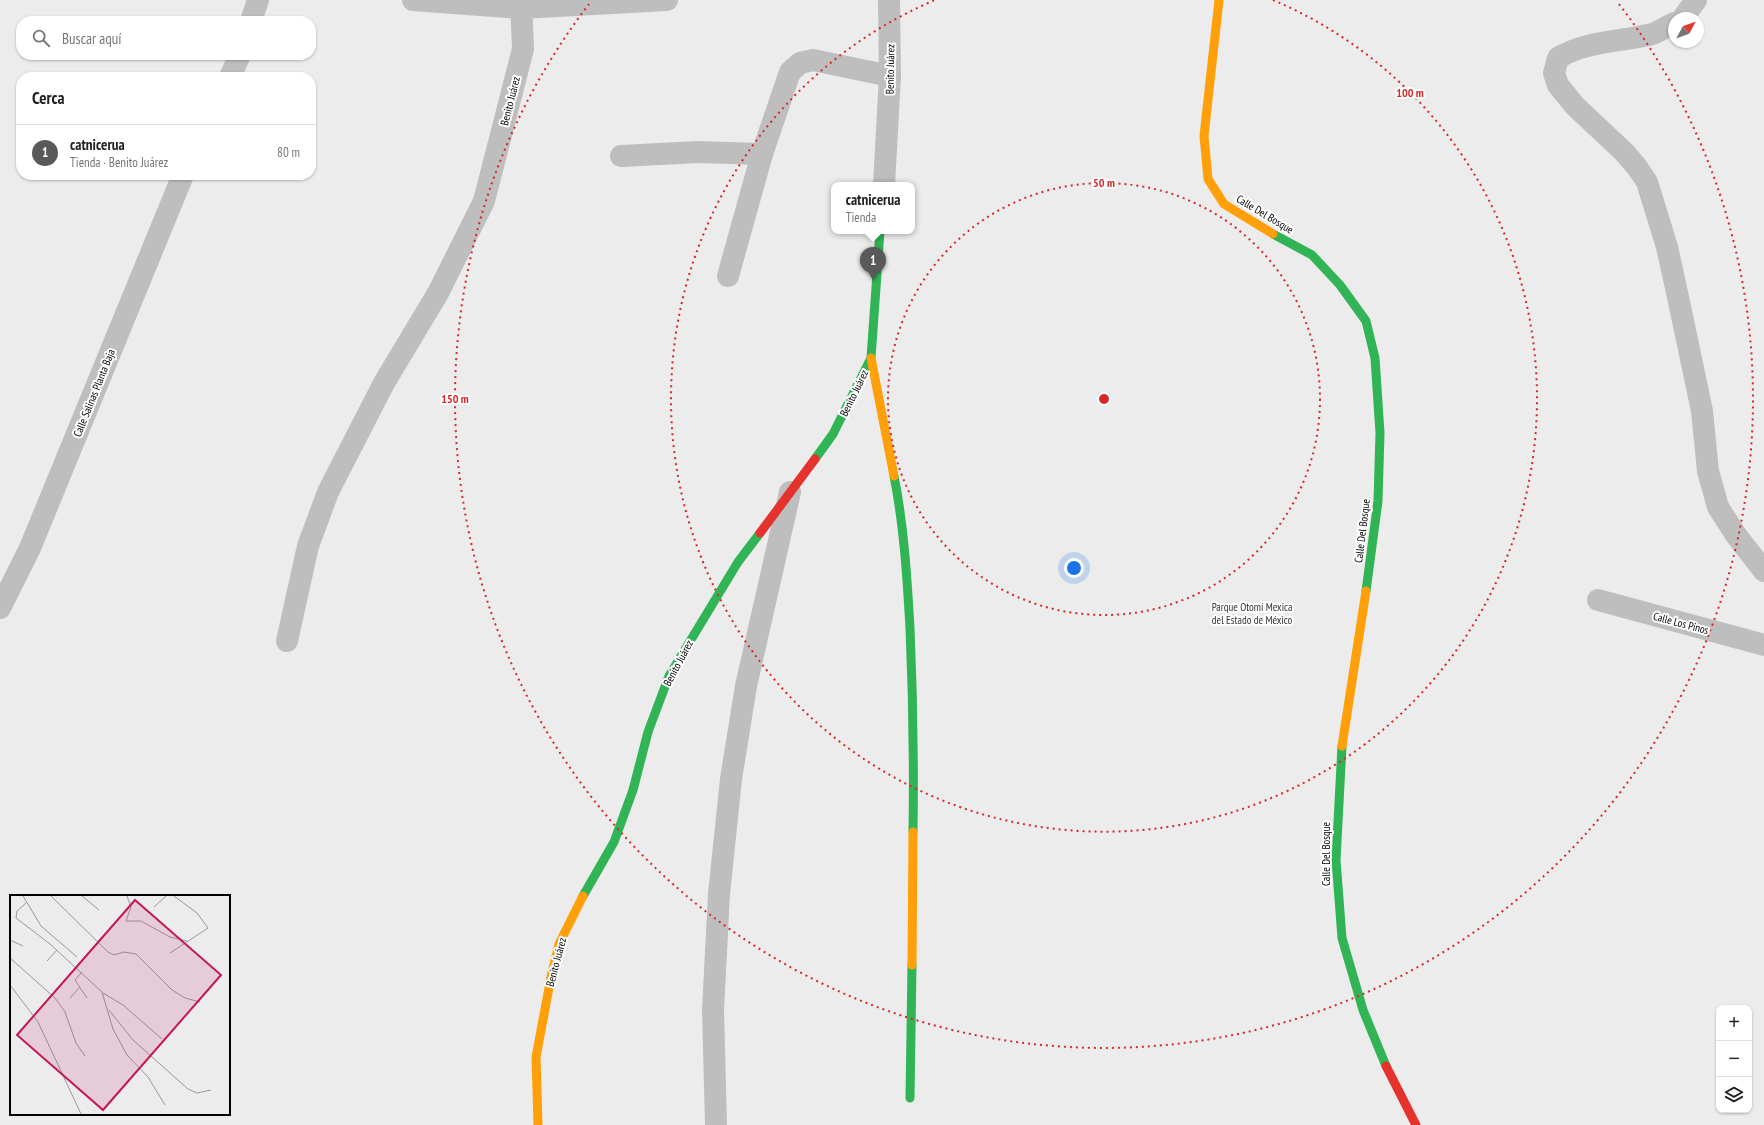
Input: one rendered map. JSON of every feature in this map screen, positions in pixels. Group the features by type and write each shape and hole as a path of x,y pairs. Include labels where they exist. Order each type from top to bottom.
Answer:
{"street":[{"path":"253,16 258,0"},
{"path":"413,0 521,4 667,0"},
{"name":"Benito Juárez","path":"884,182 890,76 889,0"},
{"name":"Calle Del Bosque","path":"1219,0 1204,136 1208,179 1224,204 1260,227 1312,255 1340,285 1366,321 1375,358 1380,432 1378,501 1371,559 1341,755 1336,860 1342,938 1363,1010 1389,1072 1416,1125"},
{"path":"1687,12 1696,0"},
{"name":"Benito Juárez","path":"287,641 308,546 328,492 384,383 438,292 484,201 523,48 521,4"},
{"path":"1668,26 1653,33 1589,45 1569,52 1558,58 1554,73 1558,85 1575,106 1618,146 1637,167 1647,182 1667,247 1678,297 1702,411 1708,470 1718,507 1736,535 1764,571"},
{"path":"232,72 238,60"},
{"path":"728,276 762,154 790,72 800,63 812,60 890,76"},
{"path":"621,156 698,152 762,154"},
{"name":"Calle Salinas Planta Baja","path":"0,608 30,548 181,180"},
{"name":"Benito Juárez","path":"538,1125 536,1057 559,944 574,912 614,842 633,790 648,732 669,676 738,562 833,434 871,358 880,234"},
{"path":"871,358 900,505 909,617 913,692 914,788 910,1098"},
{"path":"716,1125 713,1010 719,894 731,779 746,686 790,492"},
{"name":"Calle Los Pinos","path":"1598,600 1764,645"}],"green space":[{"name":"Parque Otomí Mexica del Estado de México","path":"0,0 1764,0 1764,1125 0,1125"}],"traffic: fast":[{"path":"815,459 833,434 871,358 880,234"},
{"path":"1273,234 1312,255 1340,285 1366,321 1375,358 1380,433 1378,501 1366,591"},
{"path":"894,476 903,533 910,628 913,730 913,832"},
{"path":"583,896 614,842 633,790 648,732 669,676 738,562 760,533"},
{"path":"1342,746 1336,860 1342,938 1363,1010 1386,1066"},
{"path":"910,1098 912,965"}],"traffic: slow":[{"path":"1219,0 1204,136 1208,179 1224,204 1273,234"},
{"path":"871,358 894,476"},
{"path":"1342,746 1366,591"},
{"path":"912,965 913,832"},
{"path":"538,1125 536,1057 551,977 559,944 583,896"}],"traffic: jam":[{"path":"760,533 815,459"},
{"path":"1386,1066 1416,1125"}],"place":[{"name":"catnicerua","path":"873,280"}]}
